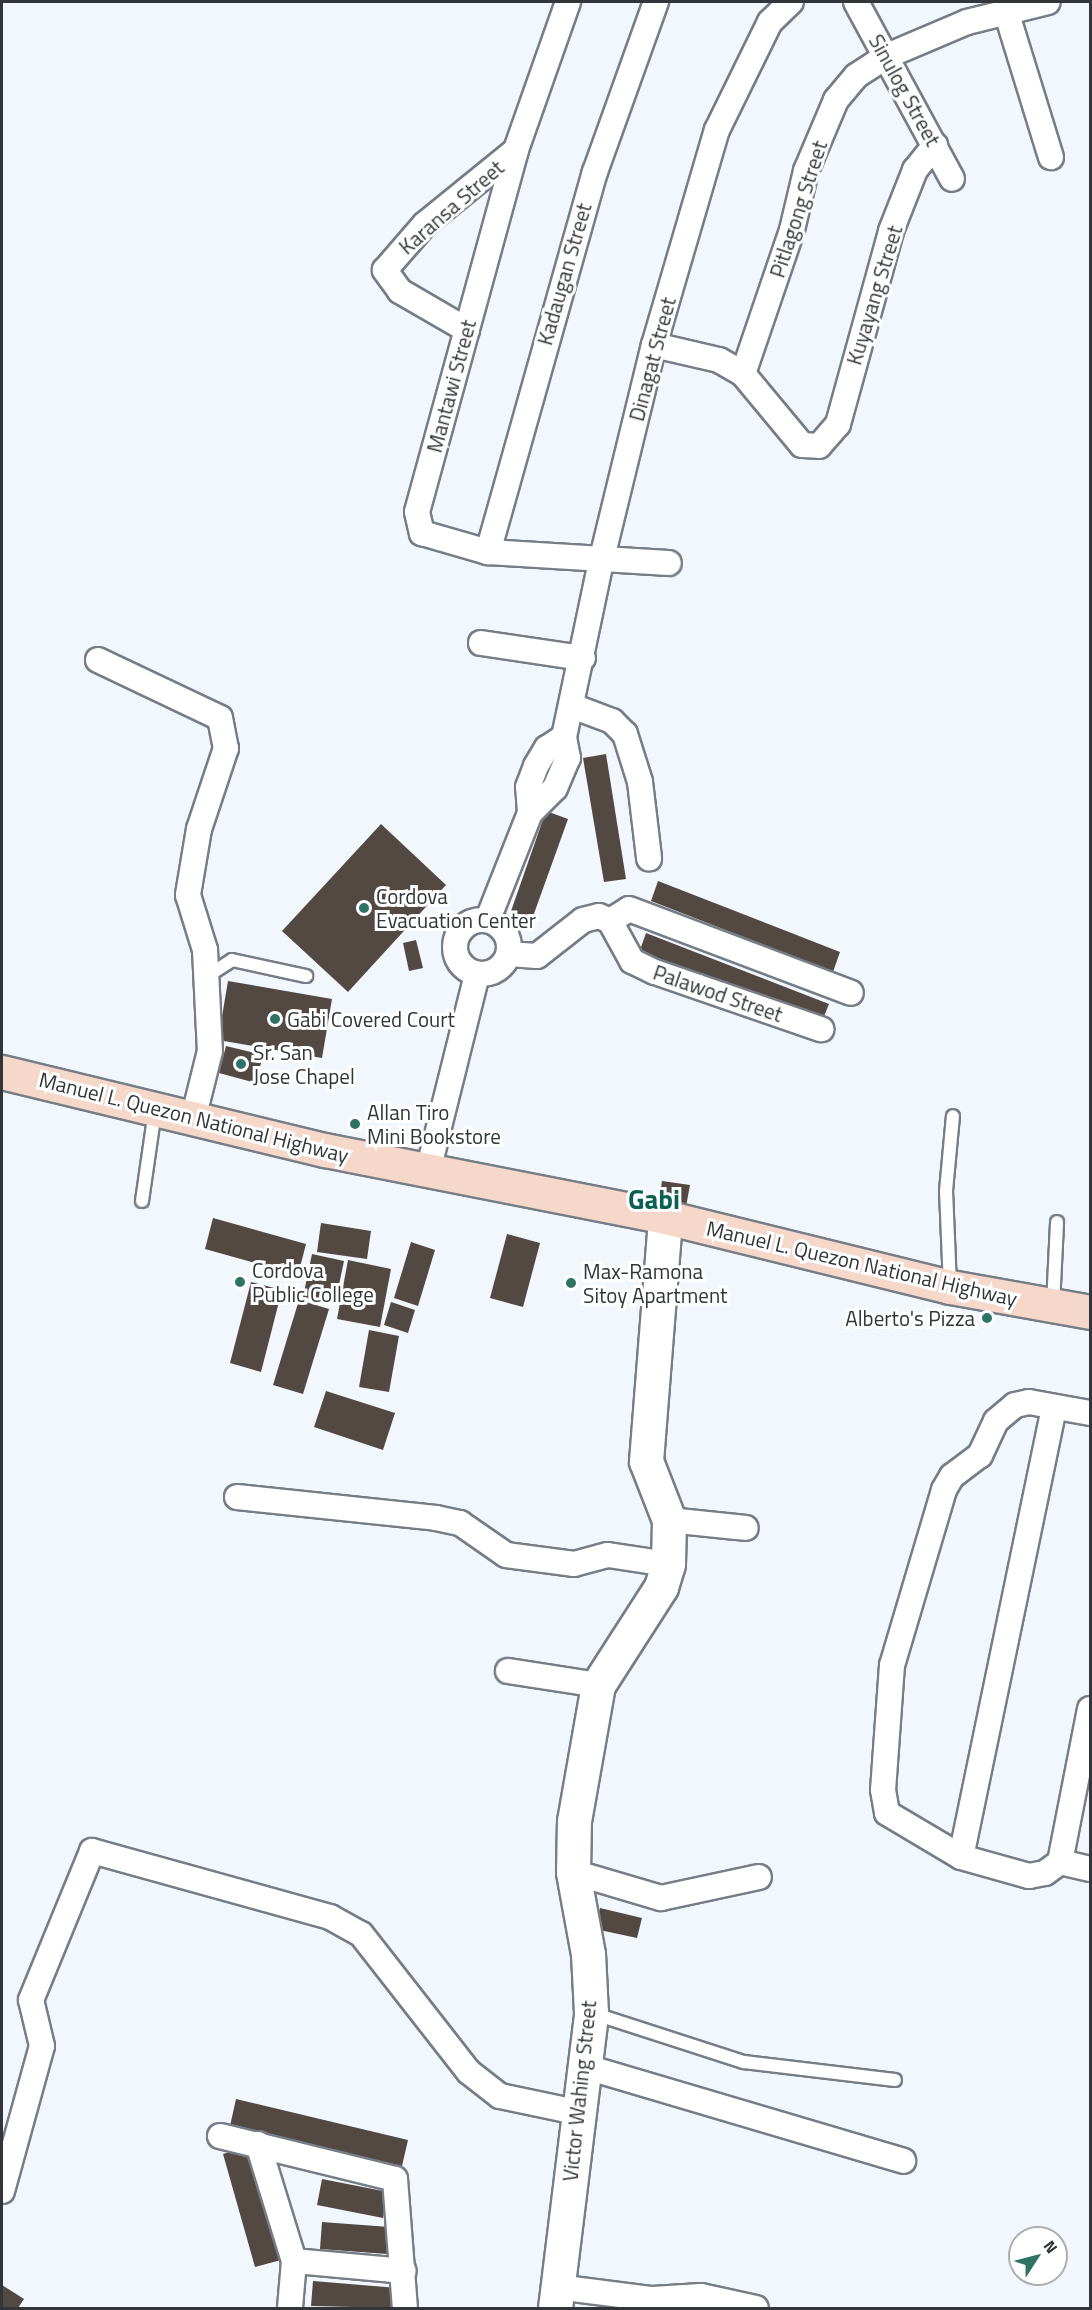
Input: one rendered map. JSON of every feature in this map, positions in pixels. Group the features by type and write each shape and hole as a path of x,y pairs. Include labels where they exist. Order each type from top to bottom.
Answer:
{"main road":[{"name":"Manuel L. Quezon National Highway","path":"2,1072 193,1119 428,1171 665,1217 950,1287 1090,1312"}],"street":[{"name":"Mantawi Street","path":"568,2 516,150 417,512 422,533 488,552 601,562 669,563"},
{"name":"Kadaugan Street","path":"488,552 594,172 656,2"},
{"name":"Dinagat Street","path":"488,920 530,813 528,787 539,759 564,737 583,658 601,562 654,345 717,130 770,22 791,2"},
{"name":"Sinulog Street","path":"856,2 952,179"},
{"name":"Pitlagong Street","path":"743,375 792,230 806,171 836,100 856,76 887,56 1006,11 1048,2"},
{"path":"1006,11 1051,157"},
{"name":"Kuyayang Street","path":"743,375 802,445 819,446 838,424 891,231 915,170 935,145"},
{"name":"Karansa Street","path":"467,330 400,291 385,270 425,224 516,150"},
{"path":"654,345 720,360 743,375"},
{"path":"480,643 583,658"},
{"path":"98,660 220,718 226,748 199,829 188,895 206,950 205,978 210,1051 193,1119"},
{"path":"572,706 612,721 625,734 640,782 650,858"},
{"path":"509,954 537,956 583,920 599,916 610,921 629,909 851,993"},
{"path":"488,920 507,935 509,954 499,968 477,974 459,960 455,942 465,925 488,920"},
{"name":"Palawod Street","path":"610,921 632,961 648,969 821,1029"},
{"path":"428,1171 477,974"},
{"name":"Victor Wahing Street","path":"556,2298 576,2112 591,2013 588,1954 573,1872 574,1821 598,1685 661,1587 668,1564 669,1520 646,1461 665,1217"},
{"path":"1090,1413 1029,1402 1006,1410 980,1455 952,1476 892,1665 883,1805 896,1820 961,1857 1029,1876 1060,1862 1090,1869"},
{"path":"961,1857 1054,1408"},
{"path":"237,1497 436,1518 460,1523 507,1555 574,1564 608,1555 668,1564"},
{"path":"669,1520 746,1528"},
{"path":"508,1671 598,1685"},
{"path":"1060,1862 1085,1771 1090,1709"},
{"path":"2,2191 42,2046 31,2000 92,1851 330,1917 361,1934 469,2072 500,2096 576,2112"},
{"path":"573,1872 662,1898 759,1876"},
{"path":"583,2066 903,2161"},
{"path":"220,2136 395,2180 404,2271 405,2308"},
{"path":"258,2144 294,2261 290,2308"},
{"path":"294,2261 404,2271"},
{"path":"556,2298 652,2299 701,2296 756,2308"}],"lane":[{"path":"205,978 232,960 306,976"},
{"path":"142,1201 155,1110"},
{"path":"950,1287 946,1191 953,1116"},
{"path":"1053,1306 1057,1222"},
{"path":"591,2013 744,2062 896,2080"}],"building":[{"path":"606,754 626,879 604,882 583,758"},
{"path":"546,811 568,819 531,922 510,914"},
{"name":"Cordova Evacuation Center","path":"381,824 446,885 348,992 282,931"},
{"path":"658,881 840,952 833,972 651,901"},
{"path":"646,933 829,1004 821,1024 639,953"},
{"path":"416,940 423,968 409,971 403,943"},
{"name":"Gabi Covered Court","path":"228,981 332,999 322,1058 218,1040"},
{"name":"Sr. San Jose Chapel","path":"226,1046 263,1055 256,1083 219,1073"},
{"path":"662,1181 690,1185 685,1212 658,1208"},
{"path":"213,1218 306,1244 298,1275 205,1249"},
{"path":"321,1223 371,1231 367,1259 317,1252"},
{"path":"507,1234 540,1243 523,1307 490,1298"},
{"path":"411,1242 435,1250 418,1306 394,1298"},
{"path":"312,1254 344,1261 335,1304 303,1297"},
{"path":"348,1260 391,1269 380,1327 337,1319"},
{"path":"251,1282 282,1290 261,1372 230,1363"},
{"path":"299,1300 329,1309 303,1394 273,1385"},
{"path":"391,1302 415,1310 408,1333 384,1325"},
{"path":"369,1330 399,1336 389,1392 359,1387"},
{"path":"326,1391 395,1413 383,1450 314,1427"},
{"path":"600,1908 642,1918 637,1938 595,1929"},
{"path":"236,2099 408,2140 402,2166 230,2126"},
{"path":"250,2146 281,2260 255,2267 223,2154"},
{"path":"322,2179 388,2192 383,2218 317,2205"},
{"path":"322,2222 389,2227 387,2254 320,2249"},
{"path":"313,2281 398,2288 396,2308 311,2306"},
{"path":"2,2285 24,2299 18,2308 2,2308"}],"place":[{"name":"Cordova Evacuation Center","path":"364,908"},
{"name":"Gabi Covered Court","path":"275,1019"},
{"name":"Sr. San Jose Chapel","path":"241,1064"},
{"name":"Allan Tiro Mini Bookstore","path":"355,1124"},
{"name":"Cordova Public College","path":"240,1282"},
{"name":"Max-Ramona Sitoy Apartment","path":"571,1283"},
{"name":"Alberto's Pizza","path":"987,1318"}],"district":[{"name":"Gabi","path":"654,1199"}]}
